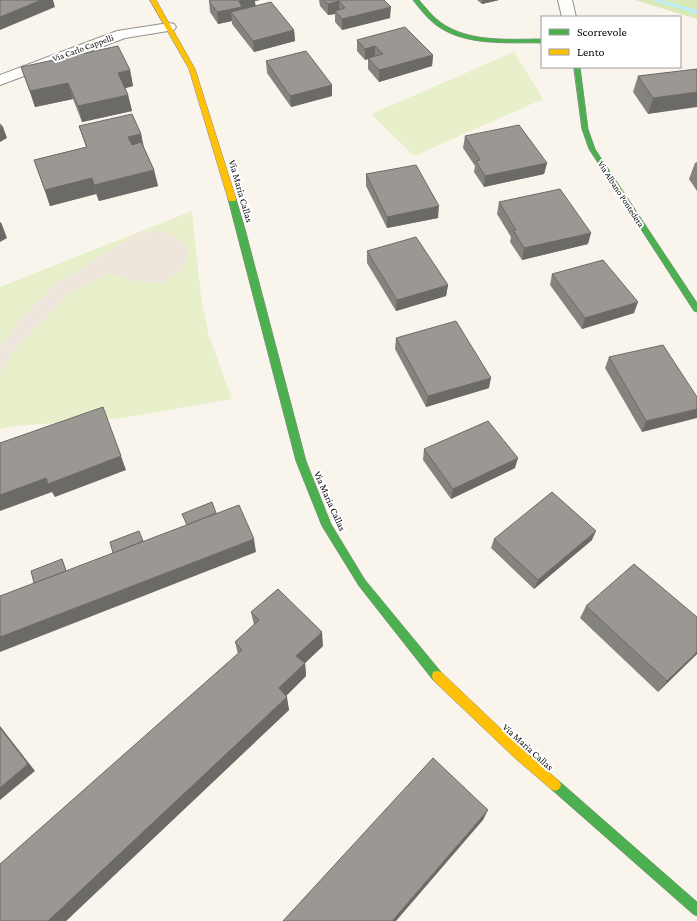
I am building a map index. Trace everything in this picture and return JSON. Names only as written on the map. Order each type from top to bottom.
[{"type":"street","name":"Via Maria Callas","points":[[154,0],[192,69],[240,229],[301,461],[327,526],[362,583],[441,682],[520,755],[697,910]]},
{"type":"street","points":[[416,0],[446,29],[465,37],[541,41]]},
{"type":"street","points":[[565,0],[569,16]]},
{"type":"street","name":"Via Carlo Cappelli","points":[[0,80],[122,34],[169,27]]},
{"type":"street","name":"Via Albano Pontedera","points":[[577,68],[585,129],[592,150],[697,309]]},
{"type":"green space","points":[[635,0],[697,0],[697,19]]},
{"type":"green space","points":[[514,52],[543,99],[414,156],[371,114]]},
{"type":"green space","points":[[192,211],[201,297],[209,336],[232,399],[122,418],[16,426],[0,429],[0,287]]},
{"type":"shaded area","points":[[163,231],[177,237],[190,252],[181,270],[164,283],[133,281],[107,273],[66,296],[13,352],[0,374],[0,347],[26,313],[56,284],[138,233]]},
{"type":"building","points":[[0,0],[41,0],[0,17]]},
{"type":"building","points":[[243,0],[239,1],[242,7],[217,12],[209,1]]},
{"type":"building","points":[[324,0],[384,0],[391,7],[342,19],[335,11],[345,8],[339,1],[328,4]]},
{"type":"building","points":[[271,2],[294,30],[253,41],[231,12]]},
{"type":"building","points":[[405,27],[433,55],[379,70],[368,58],[383,54],[375,46],[365,49],[357,40]]},
{"type":"building","points":[[118,46],[130,70],[118,73],[128,95],[78,106],[68,83],[30,91],[21,67]]},
{"type":"building","points":[[306,51],[332,85],[290,96],[266,61]]},
{"type":"building","points":[[697,69],[697,92],[653,98],[638,76]]},
{"type":"building","points":[[132,114],[141,134],[128,137],[132,145],[141,142],[154,170],[94,185],[92,178],[45,190],[34,160],[87,147],[79,126]]},
{"type":"building","points":[[519,125],[547,163],[485,176],[476,161],[480,160],[465,136]]},
{"type":"building","points":[[416,165],[439,206],[387,217],[366,174]]},
{"type":"building","points":[[560,189],[591,233],[524,248],[513,230],[516,230],[499,202]]},
{"type":"building","points":[[416,237],[448,285],[397,300],[367,251]]},
{"type":"building","points":[[603,260],[638,302],[585,318],[552,274]]},
{"type":"building","points":[[456,321],[491,378],[428,396],[396,338]]},
{"type":"building","points":[[663,345],[697,397],[697,409],[646,421],[609,357]]},
{"type":"building","points":[[103,407],[121,456],[48,484],[46,478],[0,495],[0,443]]},
{"type":"building","points":[[488,421],[518,458],[453,489],[424,449]]},
{"type":"building","points":[[552,492],[596,531],[538,580],[494,539]]},
{"type":"building","points":[[212,502],[216,513],[187,525],[182,514]]},
{"type":"building","points":[[239,505],[254,539],[0,637],[0,596]]},
{"type":"building","points":[[139,531],[143,541],[113,553],[110,542]]},
{"type":"building","points":[[62,559],[66,571],[34,583],[31,571]]},
{"type":"building","points":[[634,564],[697,617],[697,652],[667,681],[586,606]]},
{"type":"building","points":[[278,589],[322,632],[296,656],[305,663],[279,688],[287,697],[48,921],[0,921],[0,864],[242,650],[235,642],[259,620],[251,612]]},
{"type":"building","points":[[0,728],[28,764],[0,788]]},
{"type":"building","points":[[433,758],[488,810],[392,921],[283,921]]},
{"type":"waterway","points":[[654,0],[697,12]]},
{"type":"traffic: fast","points":[[416,0],[438,24],[464,36],[504,41],[541,41]]},
{"type":"traffic: fast","points":[[577,68],[585,129],[592,149],[697,309]]},
{"type":"traffic: fast","points":[[232,199],[301,461],[327,526],[362,583],[437,676]]},
{"type":"traffic: fast","points":[[555,785],[697,910]]},
{"type":"traffic: slow","points":[[153,0],[192,69],[232,199]]},
{"type":"traffic: slow","points":[[437,676],[520,755],[555,785]]}]
